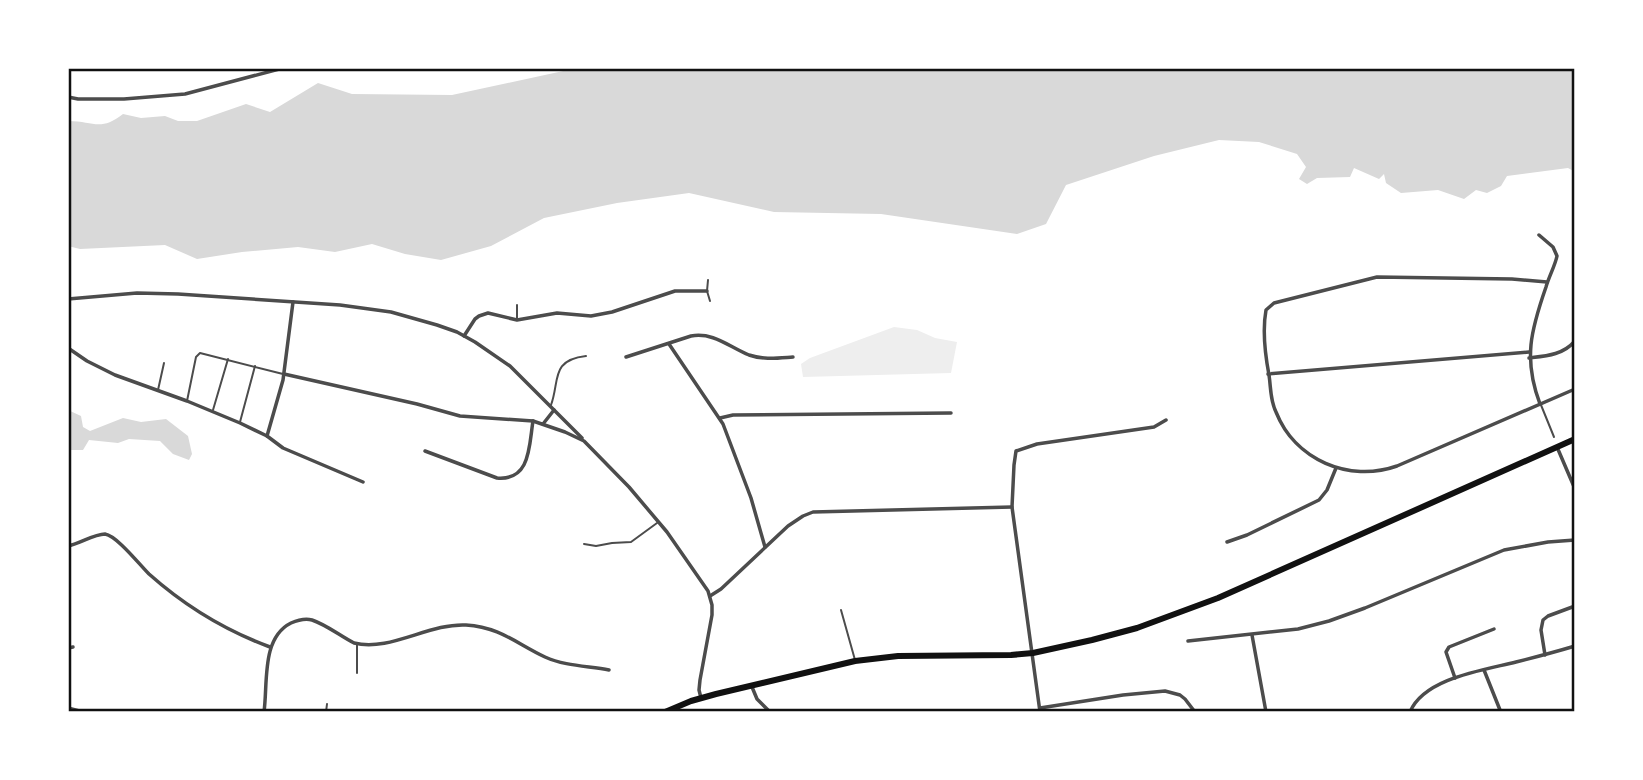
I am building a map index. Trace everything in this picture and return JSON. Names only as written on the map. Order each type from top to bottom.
[{"type":"main road","points":[[665,712],[701,698],[855,661],[898,656],[1033,653],[1137,628],[1197,607],[1575,439]]},
{"type":"street","points":[[71,68],[119,68]]},
{"type":"street","points":[[68,97],[124,99],[185,94],[283,68]]},
{"type":"street","points":[[1539,235],[1553,247],[1557,256],[1533,329],[1529,352],[1533,382],[1540,404]]},
{"type":"street","points":[[1547,282],[1377,277],[1274,303],[1266,310],[1264,339],[1270,396],[1287,432],[1296,444],[1308,453],[1336,468],[1376,472],[1575,389]]},
{"type":"street","points":[[464,336],[475,319],[483,314],[494,313],[517,320],[557,313],[591,316],[612,312],[675,291],[707,291]]},
{"type":"street","points":[[68,299],[136,293],[316,303],[378,309],[437,325],[464,336],[510,366],[552,408],[629,487],[695,570],[710,596],[712,615],[700,680],[701,698]]},
{"type":"street","points":[[267,436],[284,374],[293,302]]},
{"type":"street","points":[[626,357],[691,336],[705,335],[758,358],[793,357]]},
{"type":"street","points":[[1529,358],[1561,352],[1575,341]]},
{"type":"street","points":[[669,344],[720,418],[747,487],[765,547]]},
{"type":"street","points":[[68,348],[115,375],[240,423],[267,436],[283,448],[363,482]]},
{"type":"street","points":[[1268,374],[1529,352]]},
{"type":"street","points":[[284,374],[460,416],[533,421],[584,442]]},
{"type":"street","points":[[543,424],[552,408]]},
{"type":"street","points":[[720,418],[733,415],[951,413]]},
{"type":"street","points":[[1166,420],[1154,427],[1037,444],[1016,451],[1013,508],[1040,710],[1158,691],[1180,695],[1195,712]]},
{"type":"street","points":[[425,451],[497,478],[508,477],[518,472],[525,464],[533,421]]},
{"type":"street","points":[[1557,447],[1575,489]]},
{"type":"street","points":[[1227,542],[1320,500],[1336,468]]},
{"type":"street","points":[[710,596],[796,520],[813,512],[1013,508]]},
{"type":"street","points":[[68,546],[99,535],[109,536],[122,545],[170,592],[198,612],[270,647]]},
{"type":"street","points":[[1188,640],[1298,629],[1337,619],[1504,550],[1575,540]]},
{"type":"street","points":[[1545,655],[1541,630],[1543,620],[1575,606]]},
{"type":"street","points":[[264,712],[270,647],[274,637],[292,622],[303,619],[314,621],[357,644],[378,644],[441,628],[473,626],[508,636],[554,660],[609,670]]},
{"type":"street","points":[[1455,678],[1447,652],[1449,647],[1494,629]]},
{"type":"street","points":[[1252,635],[1266,712]]},
{"type":"street","points":[[1410,712],[1421,696],[1455,678],[1575,646]]},
{"type":"street","points":[[1484,670],[1500,710],[1495,712]]},
{"type":"street","points":[[751,685],[757,699],[770,712]]},
{"type":"street","points":[[68,708],[83,712]]},
{"type":"lane","points":[[708,280],[710,301]]},
{"type":"lane","points":[[517,305],[517,320]]},
{"type":"lane","points":[[187,401],[195,357],[200,353],[284,374]]},
{"type":"lane","points":[[552,408],[556,374],[564,364],[576,357],[586,356]]},
{"type":"lane","points":[[212,411],[228,359]]},
{"type":"lane","points":[[158,391],[164,363]]},
{"type":"lane","points":[[240,423],[255,366]]},
{"type":"lane","points":[[1540,404],[1554,437]]},
{"type":"lane","points":[[584,544],[596,546],[631,542],[658,522]]},
{"type":"lane","points":[[841,610],[855,661]]},
{"type":"lane","points":[[357,644],[357,673]]},
{"type":"lane","points":[[326,712],[327,704]]},
{"type":"shaded area","points":[[577,68],[1575,68],[1575,172],[1568,168],[1507,176],[1501,186],[1487,193],[1476,190],[1464,199],[1438,190],[1401,193],[1386,183],[1384,174],[1379,179],[1354,168],[1350,177],[1317,178],[1307,184],[1299,179],[1306,167],[1297,154],[1259,142],[1219,140],[1154,156],[1066,185],[1046,224],[1017,234],[881,214],[774,212],[689,193],[617,203],[544,218],[491,246],[441,260],[405,254],[372,244],[335,252],[298,247],[197,259],[165,245],[80,249],[68,246],[68,121],[102,124],[123,114],[141,118],[165,116],[178,121],[197,121],[246,104],[270,112],[318,83],[352,94],[452,95]]},
{"type":"shaded area","points":[[894,327],[917,330],[935,338],[957,342],[951,373],[803,377],[801,364],[810,358]]},
{"type":"shaded area","points":[[68,410],[81,416],[83,427],[90,431],[123,418],[141,422],[166,419],[188,436],[192,454],[189,460],[173,454],[160,441],[129,439],[118,443],[89,440],[83,450],[68,450]]}]
